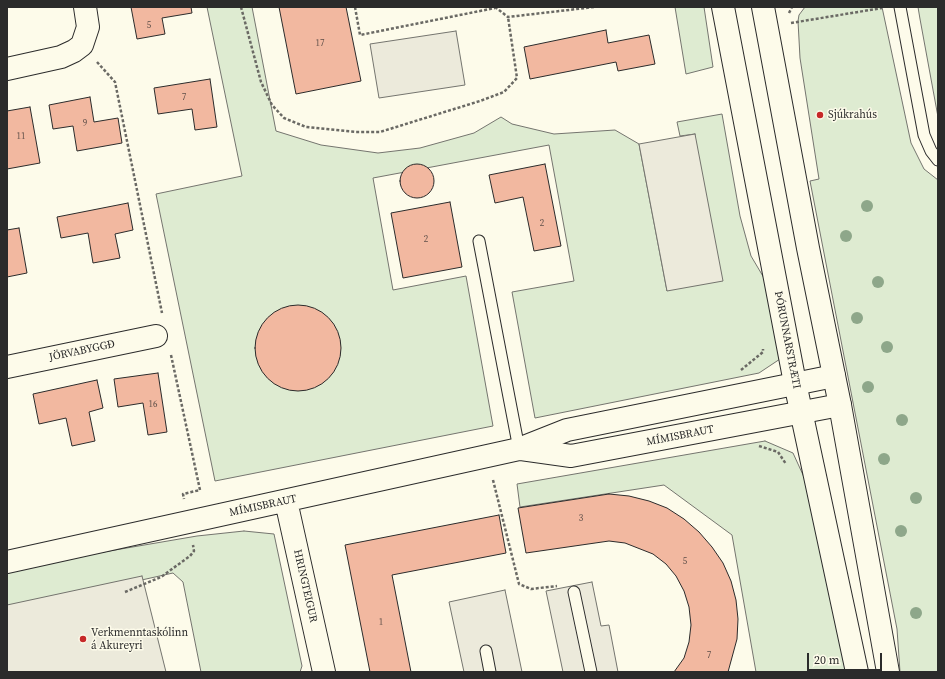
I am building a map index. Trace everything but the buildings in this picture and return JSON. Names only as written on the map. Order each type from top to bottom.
[{"type":"street","points":[[7,69],[61,57],[74,52],[82,45],[88,27],[85,7]]},
{"type":"street","name":"ÞÓRUNNARSTRÆTI","points":[[723,7],[795,383],[857,672]]},
{"type":"street","points":[[765,17],[808,248],[840,405],[888,672]]},
{"type":"street","name":"JÖRVABYGGÐ","points":[[7,367],[161,335]]},
{"type":"street","name":"MÍMISBRAUT","points":[[7,562],[519,449],[567,430],[834,376]]},
{"type":"street","name":"MÍMISBRAUT","points":[[519,449],[571,456],[840,405]]},
{"type":"street","name":"HRINGTEIGUR","points":[[286,501],[324,672]]},
{"type":"lane","points":[[900,7],[924,135],[931,151],[938,160]]},
{"type":"lane","points":[[479,241],[519,449]]},
{"type":"lane","points":[[574,592],[591,672]]},
{"type":"lane","points":[[486,651],[490,672]]},
{"type":"path","points":[[242,7],[261,82],[272,105],[284,118],[306,127],[356,132],[380,132],[504,92],[517,78],[508,17],[495,7],[360,35],[355,7]]},
{"type":"path","points":[[508,17],[594,7]]},
{"type":"path","points":[[765,17],[887,7]]},
{"type":"path","points":[[82,45],[115,82],[161,335],[200,490],[183,494],[190,522],[194,552],[161,577],[125,592]]},
{"type":"path","points":[[488,456],[519,584],[531,589],[564,585],[574,592]]},
{"type":"green space","points":[[207,7],[252,7],[276,131],[321,145],[378,153],[420,148],[474,133],[501,117],[512,124],[554,134],[615,130],[639,144],[667,291],[695,134],[680,136],[677,122],[722,114],[740,216],[751,256],[767,283],[780,359],[759,373],[535,418],[512,292],[574,281],[549,145],[373,178],[393,290],[466,276],[493,426],[215,481],[156,194],[242,176]]},
{"type":"green space","points":[[675,7],[704,7],[713,67],[686,74]]},
{"type":"green space","points":[[805,7],[882,7],[911,143],[924,169],[938,180],[938,672],[900,672],[897,629],[810,181],[819,179],[800,58],[798,21],[799,15]]},
{"type":"green space","points":[[918,7],[938,7],[938,117],[920,19]]},
{"type":"green space","points":[[765,441],[793,453],[809,488],[850,672],[756,672],[732,535],[664,485],[520,507],[517,484]]},
{"type":"green space","points":[[244,531],[274,534],[302,666],[300,672],[201,672],[183,582],[173,573],[7,610],[7,571],[33,564],[197,536]]},
{"type":"shaded area","points":[[456,31],[465,85],[379,98],[370,44]]},
{"type":"shaded area","points":[[695,134],[723,281],[667,291],[639,144]]},
{"type":"shaded area","name":"Verkmenntaskólinn á Akureyri","points":[[142,576],[166,672],[7,672],[7,605]]},
{"type":"shaded area","points":[[592,582],[601,626],[609,625],[618,672],[563,672],[546,591]]},
{"type":"shaded area","points":[[505,590],[522,672],[464,672],[449,602]]},
{"type":"place","name":"Sjúkrahús","points":[[820,115]]},
{"type":"place","name":"Verkmenntaskólinn á Akureyri","points":[[83,639]]}]
